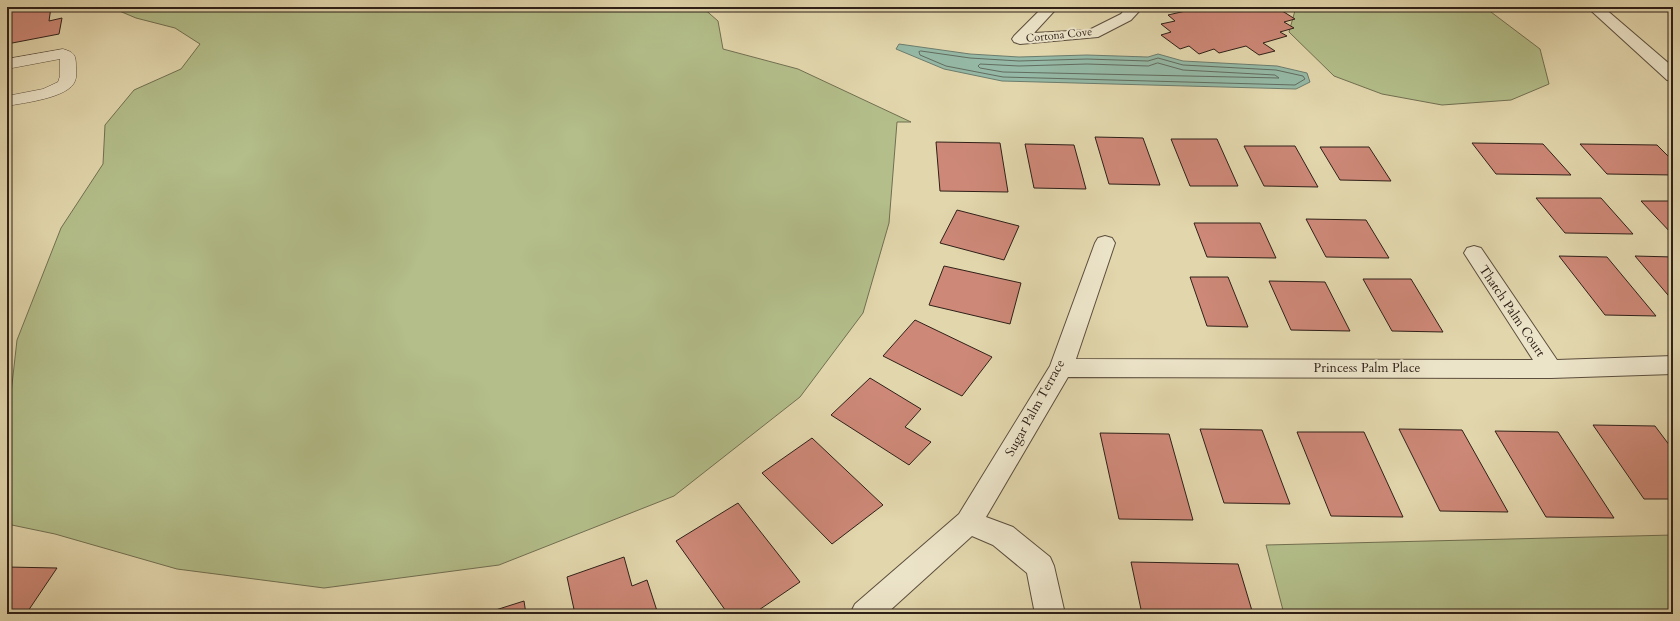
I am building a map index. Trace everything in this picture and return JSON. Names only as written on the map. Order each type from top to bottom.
[{"type":"street","name":"Cortona Cove","points":[[1050,7],[1020,39],[1092,34],[1126,17],[1136,7]]},
{"type":"street","points":[[1594,7],[1673,76]]},
{"type":"street","name":"Sugar Palm Terrace","points":[[865,614],[969,522],[1061,368],[1105,243]]},
{"type":"street","name":"Thatch Palm Court","points":[[1474,253],[1551,369]]},
{"type":"street","name":"Princess Palm Place","points":[[1061,368],[1551,369],[1673,365]]},
{"type":"street","points":[[969,522],[1003,536],[1040,566],[1050,614]]},
{"type":"lane","points":[[7,64],[63,54],[68,56],[66,82],[62,87],[54,91],[7,101]]},
{"type":"shaded area","points":[[110,7],[702,7],[718,21],[723,49],[798,69],[911,122],[897,122],[889,223],[863,313],[800,397],[674,496],[499,565],[324,588],[177,569],[55,534],[7,524],[7,429],[17,340],[61,228],[103,164],[105,125],[134,90],[181,69],[200,44],[175,28],[136,18]]},
{"type":"shaded area","points":[[1296,7],[1481,7],[1487,9],[1540,49],[1549,84],[1511,100],[1442,105],[1382,94],[1334,76],[1289,32]]},
{"type":"shaded area","points":[[1673,535],[1673,614],[1284,614],[1266,545]]},
{"type":"water","points":[[899,44],[970,54],[1019,57],[1087,55],[1148,57],[1158,54],[1183,61],[1277,66],[1307,73],[1310,82],[1296,89],[1002,81],[944,69],[896,49]]},
{"type":"building","points":[[7,7],[51,7],[49,21],[62,18],[59,34],[7,44]]},
{"type":"building","points":[[1186,7],[1209,7],[1214,10],[1226,7],[1276,7],[1295,19],[1284,22],[1294,28],[1280,32],[1287,36],[1263,43],[1275,51],[1259,55],[1246,46],[1219,53],[1214,49],[1199,54],[1189,46],[1180,49],[1161,35],[1171,32],[1161,24],[1175,21],[1168,15],[1190,10]]},
{"type":"building","points":[[1095,137],[1143,138],[1160,185],[1109,184]]},
{"type":"building","points":[[1171,139],[1217,139],[1238,186],[1190,186]]},
{"type":"building","points":[[936,142],[1000,143],[1008,192],[940,191]]},
{"type":"building","points":[[1472,143],[1543,144],[1571,175],[1496,174]]},
{"type":"building","points":[[1025,144],[1074,145],[1086,189],[1034,188]]},
{"type":"building","points":[[1580,144],[1657,145],[1673,161],[1673,175],[1607,174]]},
{"type":"building","points":[[1244,146],[1295,146],[1318,187],[1264,186]]},
{"type":"building","points":[[1320,147],[1369,147],[1391,181],[1340,180]]},
{"type":"building","points":[[1536,198],[1601,198],[1633,234],[1565,233]]},
{"type":"building","points":[[1641,201],[1673,201],[1673,234],[1672,234]]},
{"type":"building","points":[[957,210],[1019,226],[1004,260],[940,243]]},
{"type":"building","points":[[1306,219],[1366,220],[1389,258],[1326,257]]},
{"type":"building","points":[[1194,223],[1260,223],[1276,258],[1207,257]]},
{"type":"building","points":[[1559,256],[1607,257],[1656,316],[1605,315]]},
{"type":"building","points":[[1635,256],[1673,257],[1673,301]]},
{"type":"building","points":[[944,266],[1021,283],[1010,324],[929,305]]},
{"type":"building","points":[[1190,277],[1228,277],[1248,327],[1207,326]]},
{"type":"building","points":[[1363,279],[1411,279],[1443,332],[1392,331]]},
{"type":"building","points":[[1269,281],[1325,282],[1350,331],[1291,330]]},
{"type":"building","points":[[915,320],[992,357],[962,396],[883,356]]},
{"type":"building","points":[[870,378],[921,409],[905,427],[931,442],[909,465],[831,415]]},
{"type":"building","points":[[1593,425],[1655,426],[1673,450],[1673,499],[1644,499]]},
{"type":"building","points":[[1200,429],[1262,430],[1290,504],[1224,503]]},
{"type":"building","points":[[1399,429],[1462,430],[1508,512],[1440,511]]},
{"type":"building","points":[[1495,431],[1558,432],[1614,518],[1546,517]]},
{"type":"building","points":[[1297,432],[1364,432],[1403,517],[1331,516]]},
{"type":"building","points":[[1100,433],[1169,434],[1193,520],[1119,519]]},
{"type":"building","points":[[812,438],[883,505],[832,544],[762,473]]},
{"type":"building","points":[[738,503],[800,582],[753,614],[728,614],[676,541]]},
{"type":"building","points":[[624,557],[632,586],[647,580],[658,614],[575,614],[567,577]]},
{"type":"building","points":[[1131,562],[1238,564],[1253,614],[1142,614]]},
{"type":"building","points":[[7,567],[57,568],[26,614],[7,614]]},
{"type":"building","points":[[524,601],[526,614],[483,614]]}]
